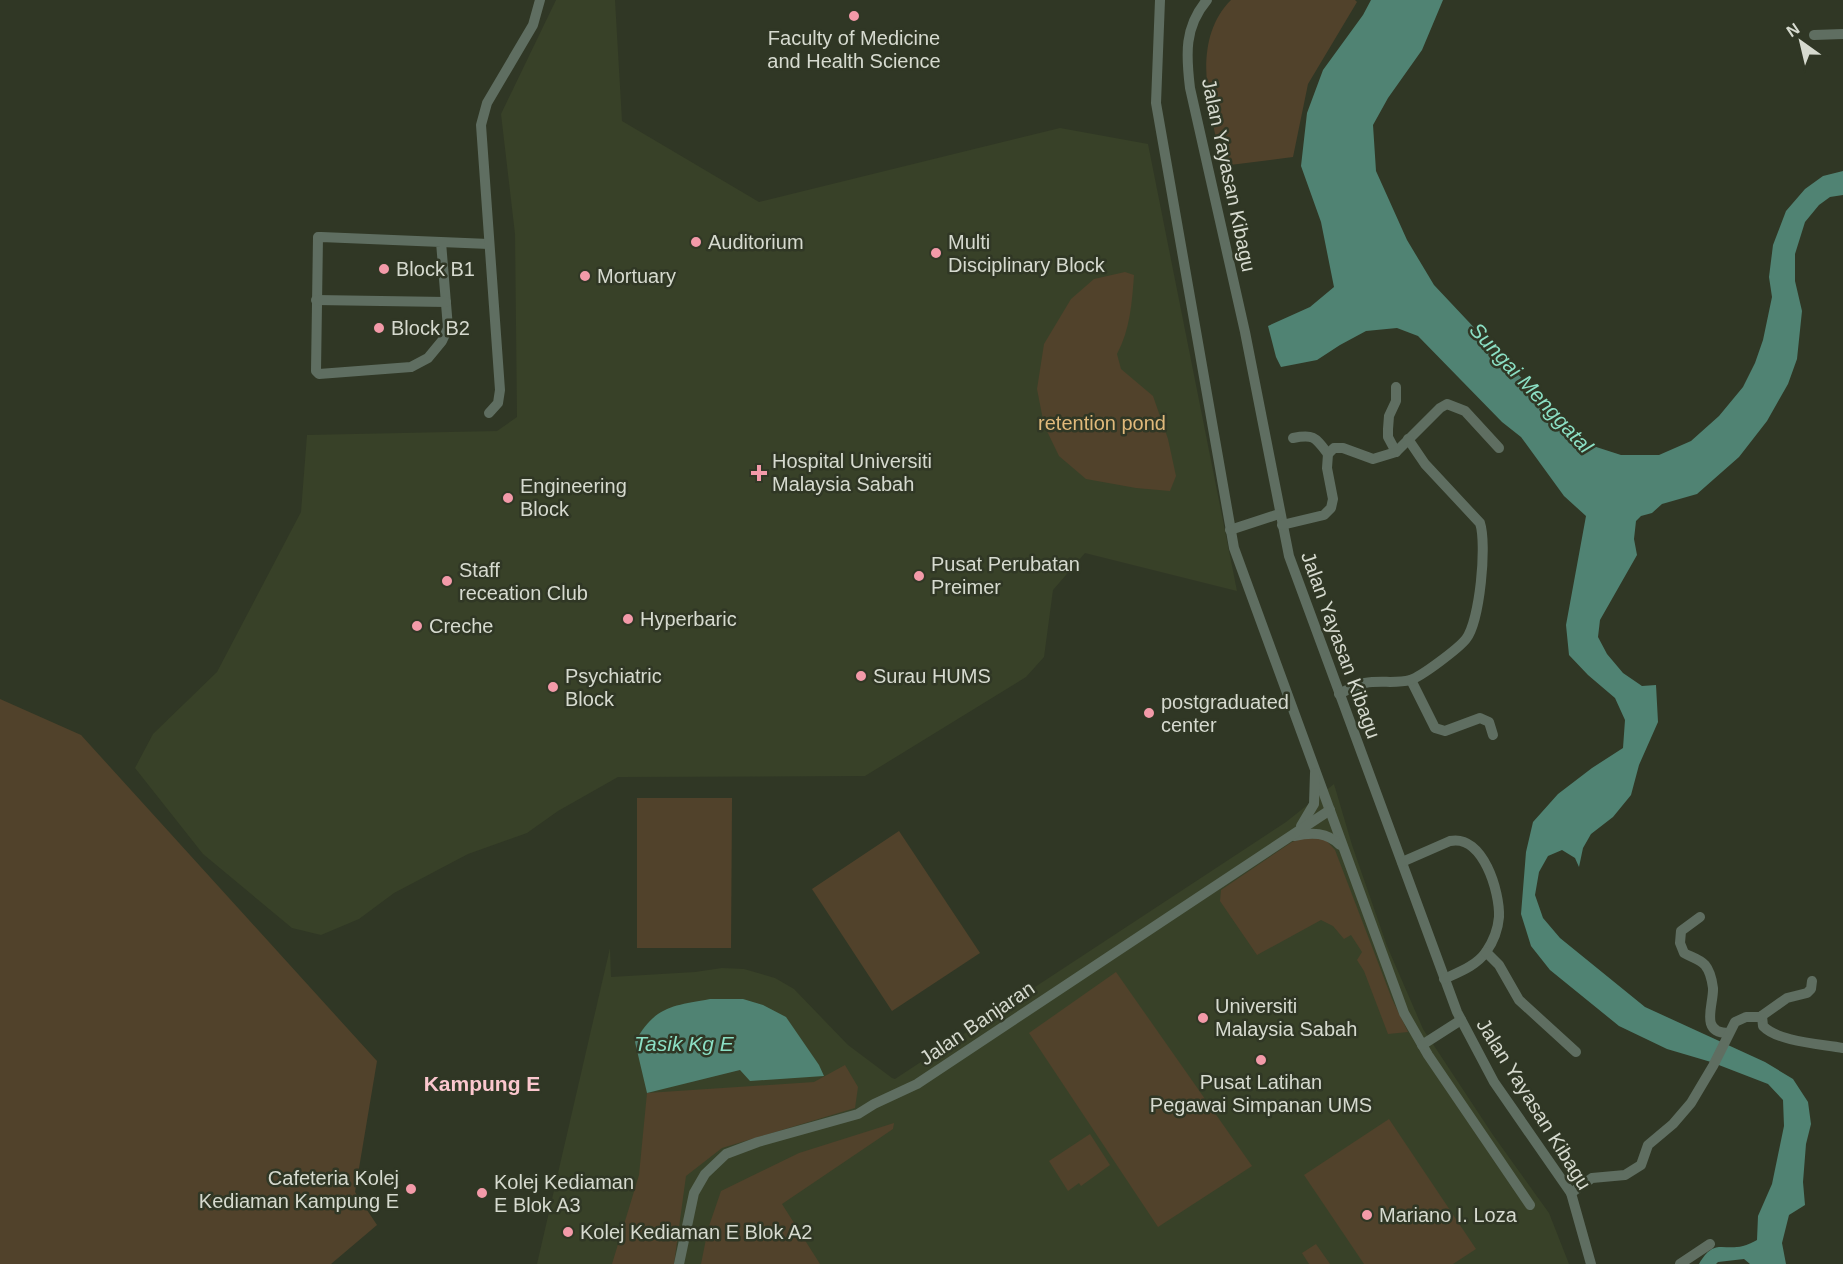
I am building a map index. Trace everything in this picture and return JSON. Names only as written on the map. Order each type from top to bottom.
[{"type":"street","points":[[489,413],[498,403],[500,390],[481,125],[487,103],[533,25],[540,0]]},
{"type":"street","points":[[1160,0],[1156,103],[1234,548],[1404,1013],[1422,1045],[1530,1205]]},
{"type":"street","name":"Jalan Yayasan Kibagu","points":[[1207,0],[1197,14],[1188,37],[1186,52],[1190,88],[1245,332],[1289,556],[1461,1020],[1494,1082],[1571,1193],[1591,1264]]},
{"type":"street","points":[[1814,35],[1843,34]]},
{"type":"street","points":[[441,242],[448,328],[428,358],[411,367],[319,374],[316,371],[318,237],[441,242],[489,244]]},
{"type":"street","points":[[316,300],[446,302]]},
{"type":"street","points":[[1396,387],[1396,401],[1389,416],[1388,437],[1396,452]]},
{"type":"street","points":[[1230,530],[1281,519],[1324,515],[1331,508],[1333,499],[1327,468],[1328,454],[1334,448],[1343,448],[1373,459],[1396,452],[1440,408],[1447,404],[1465,411],[1499,448]]},
{"type":"street","points":[[1293,438],[1308,435],[1314,437],[1328,454]]},
{"type":"street","points":[[1339,694],[1365,683],[1411,680],[1421,675],[1466,640],[1472,628],[1479,602],[1483,532],[1480,523],[1425,464],[1408,439]]},
{"type":"street","points":[[1411,680],[1436,728],[1445,731],[1480,718],[1489,722],[1493,735]]},
{"type":"street","points":[[1290,837],[1299,828],[1314,804],[1315,768]]},
{"type":"street","name":"Jalan Banjaran","points":[[679,1264],[694,1193],[705,1174],[726,1154],[758,1142],[858,1114],[917,1084],[1330,810]]},
{"type":"street","points":[[1290,837],[1318,834],[1332,837],[1343,847]]},
{"type":"street","points":[[1402,862],[1459,839],[1466,842],[1487,864],[1499,904],[1495,936],[1486,952],[1476,963],[1444,979]]},
{"type":"street","points":[[1700,916],[1681,931],[1680,943],[1684,953],[1706,966],[1713,988],[1711,1024],[1715,1030],[1726,1037]]},
{"type":"street","points":[[1486,952],[1498,965],[1519,1000],[1575,1052]]},
{"type":"street","points":[[1571,1193],[1592,1178],[1625,1175],[1641,1165],[1648,1144],[1683,1114],[1739,1018],[1762,1016],[1787,998],[1807,993],[1811,989],[1812,981]]},
{"type":"street","points":[[1762,1016],[1763,1026],[1769,1031],[1798,1040],[1843,1048]]},
{"type":"street","points":[[1422,1045],[1461,1020]]},
{"type":"street","points":[[1680,1264],[1710,1244]]},
{"type":"shaded area","name":"Hospital Universiti Malaysia Sabah","points":[[556,0],[615,0],[622,121],[759,202],[1060,128],[1148,144],[1237,591],[1085,553],[1053,590],[1044,657],[1026,677],[865,776],[618,777],[558,811],[527,833],[468,854],[394,893],[359,919],[321,935],[292,928],[203,854],[135,768],[153,734],[217,672],[301,512],[307,435],[497,431],[517,417],[515,234],[501,114]]},
{"type":"shaded area","name":"Universiti Malaysia Sabah","points":[[1334,784],[1352,845],[1387,946],[1423,1029],[1493,1135],[1549,1213],[1569,1264],[537,1264],[610,948],[611,977],[695,972],[722,968],[744,969],[775,978],[794,989],[848,1045],[895,1079],[1286,822]]},
{"type":"green space","points":[[1231,0],[1355,0],[1357,2],[1308,84],[1293,157],[1222,166],[1209,102],[1207,58],[1210,37],[1218,17]]},
{"type":"green space","name":"retention pond","points":[[1125,272],[1134,275],[1132,296],[1128,326],[1117,354],[1121,369],[1153,396],[1168,439],[1176,476],[1170,491],[1136,488],[1086,479],[1059,456],[1044,425],[1037,389],[1044,344],[1071,299],[1094,279]]},
{"type":"green space","points":[[0,699],[81,735],[377,1061],[355,1192],[377,1225],[331,1264],[0,1264]]},
{"type":"green space","points":[[637,798],[732,798],[731,948],[637,948]]},
{"type":"green space","points":[[899,831],[980,953],[892,1011],[812,889]]},
{"type":"green space","points":[[1309,836],[1323,837],[1335,850],[1392,999],[1408,1032],[1388,1034],[1364,971],[1357,960],[1362,952],[1351,935],[1344,939],[1333,926],[1321,920],[1257,955],[1220,901],[1221,890],[1292,842]]},
{"type":"green space","points":[[1116,972],[1252,1166],[1158,1227],[1029,1033]]},
{"type":"green space","points":[[845,1065],[858,1087],[855,1108],[722,1148],[686,1176],[674,1264],[612,1264],[639,1175],[647,1093],[814,1082]]},
{"type":"green space","points":[[1389,1119],[1476,1249],[1453,1264],[1364,1264],[1304,1175]]},
{"type":"green space","points":[[894,1123],[893,1129],[782,1204],[820,1264],[701,1264],[708,1229],[721,1191],[799,1153]]},
{"type":"green space","points":[[1090,1134],[1110,1165],[1081,1186],[1079,1183],[1068,1191],[1049,1161]]},
{"type":"green space","points":[[1316,1244],[1330,1264],[1309,1264],[1302,1253]]},
{"type":"water","name":"Sungai Menggatal","points":[[1371,0],[1443,0],[1422,50],[1388,98],[1373,125],[1376,171],[1407,240],[1434,285],[1548,406],[1590,445],[1621,455],[1659,455],[1691,441],[1719,416],[1743,387],[1763,340],[1772,297],[1769,277],[1773,245],[1786,211],[1805,189],[1823,176],[1843,171],[1843,195],[1830,197],[1819,205],[1805,222],[1795,254],[1795,281],[1802,311],[1797,359],[1788,384],[1767,421],[1739,457],[1697,494],[1662,504],[1652,513],[1641,516],[1636,521],[1634,539],[1637,555],[1600,620],[1598,637],[1607,654],[1623,673],[1642,686],[1656,685],[1658,722],[1639,765],[1631,795],[1613,817],[1591,834],[1583,848],[1579,867],[1575,858],[1562,850],[1548,856],[1539,872],[1535,895],[1543,918],[1560,938],[1645,1007],[1765,1062],[1793,1079],[1808,1102],[1811,1124],[1806,1144],[1803,1182],[1805,1205],[1789,1215],[1782,1243],[1786,1264],[1750,1264],[1744,1259],[1716,1264],[1699,1264],[1704,1256],[1714,1248],[1743,1246],[1757,1240],[1758,1216],[1772,1184],[1784,1126],[1783,1100],[1768,1084],[1711,1062],[1667,1049],[1619,1026],[1550,970],[1531,946],[1521,914],[1526,852],[1533,822],[1558,794],[1623,748],[1625,720],[1615,698],[1569,655],[1566,625],[1586,516],[1564,496],[1521,437],[1502,422],[1418,336],[1397,328],[1366,331],[1317,360],[1281,367],[1276,357],[1268,326],[1310,307],[1334,287],[1321,222],[1301,166],[1307,113],[1323,70],[1363,15]]},
{"type":"water","name":"Tasik Kg E","points":[[710,999],[743,999],[763,1005],[786,1017],[824,1076],[750,1081],[740,1070],[647,1093],[635,1042],[642,1030],[658,1014],[666,1010]]},
{"type":"place","name":"Faculty of Medicine and Health Science","points":[[854,16]]},
{"type":"place","name":"Auditorium","points":[[696,242]]},
{"type":"place","name":"Multi Disciplinary Block","points":[[936,253]]},
{"type":"place","name":"Block B1","points":[[384,269]]},
{"type":"place","name":"Mortuary","points":[[585,276]]},
{"type":"place","name":"Block B2","points":[[379,328]]},
{"type":"place","name":"Hospital Universiti Malaysia Sabah","points":[[759,473]]},
{"type":"place","name":"Engineering Block","points":[[508,498]]},
{"type":"place","name":"Pusat Perubatan Preimer","points":[[919,576]]},
{"type":"place","name":"Staff receation Club","points":[[447,581]]},
{"type":"place","name":"Hyperbaric","points":[[628,619]]},
{"type":"place","name":"Creche","points":[[417,626]]},
{"type":"place","name":"Surau HUMS","points":[[861,676]]},
{"type":"place","name":"Psychiatric Block","points":[[553,687]]},
{"type":"place","name":"postgraduated center","points":[[1149,713]]},
{"type":"place","name":"Universiti Malaysia Sabah","points":[[1203,1018]]},
{"type":"place","name":"Pusat Latihan Pegawai Simpanan UMS","points":[[1261,1060]]},
{"type":"place","name":"Cafeteria Kolej Kediaman Kampung E","points":[[411,1189]]},
{"type":"place","name":"Kolej Kediaman E Blok A3","points":[[482,1193]]},
{"type":"place","name":"Mariano I. Loza","points":[[1367,1215]]},
{"type":"place","name":"Kolej Kediaman E Blok A2","points":[[568,1232]]},
{"type":"district","name":"Kampung E","points":[[482,1084]]}]
